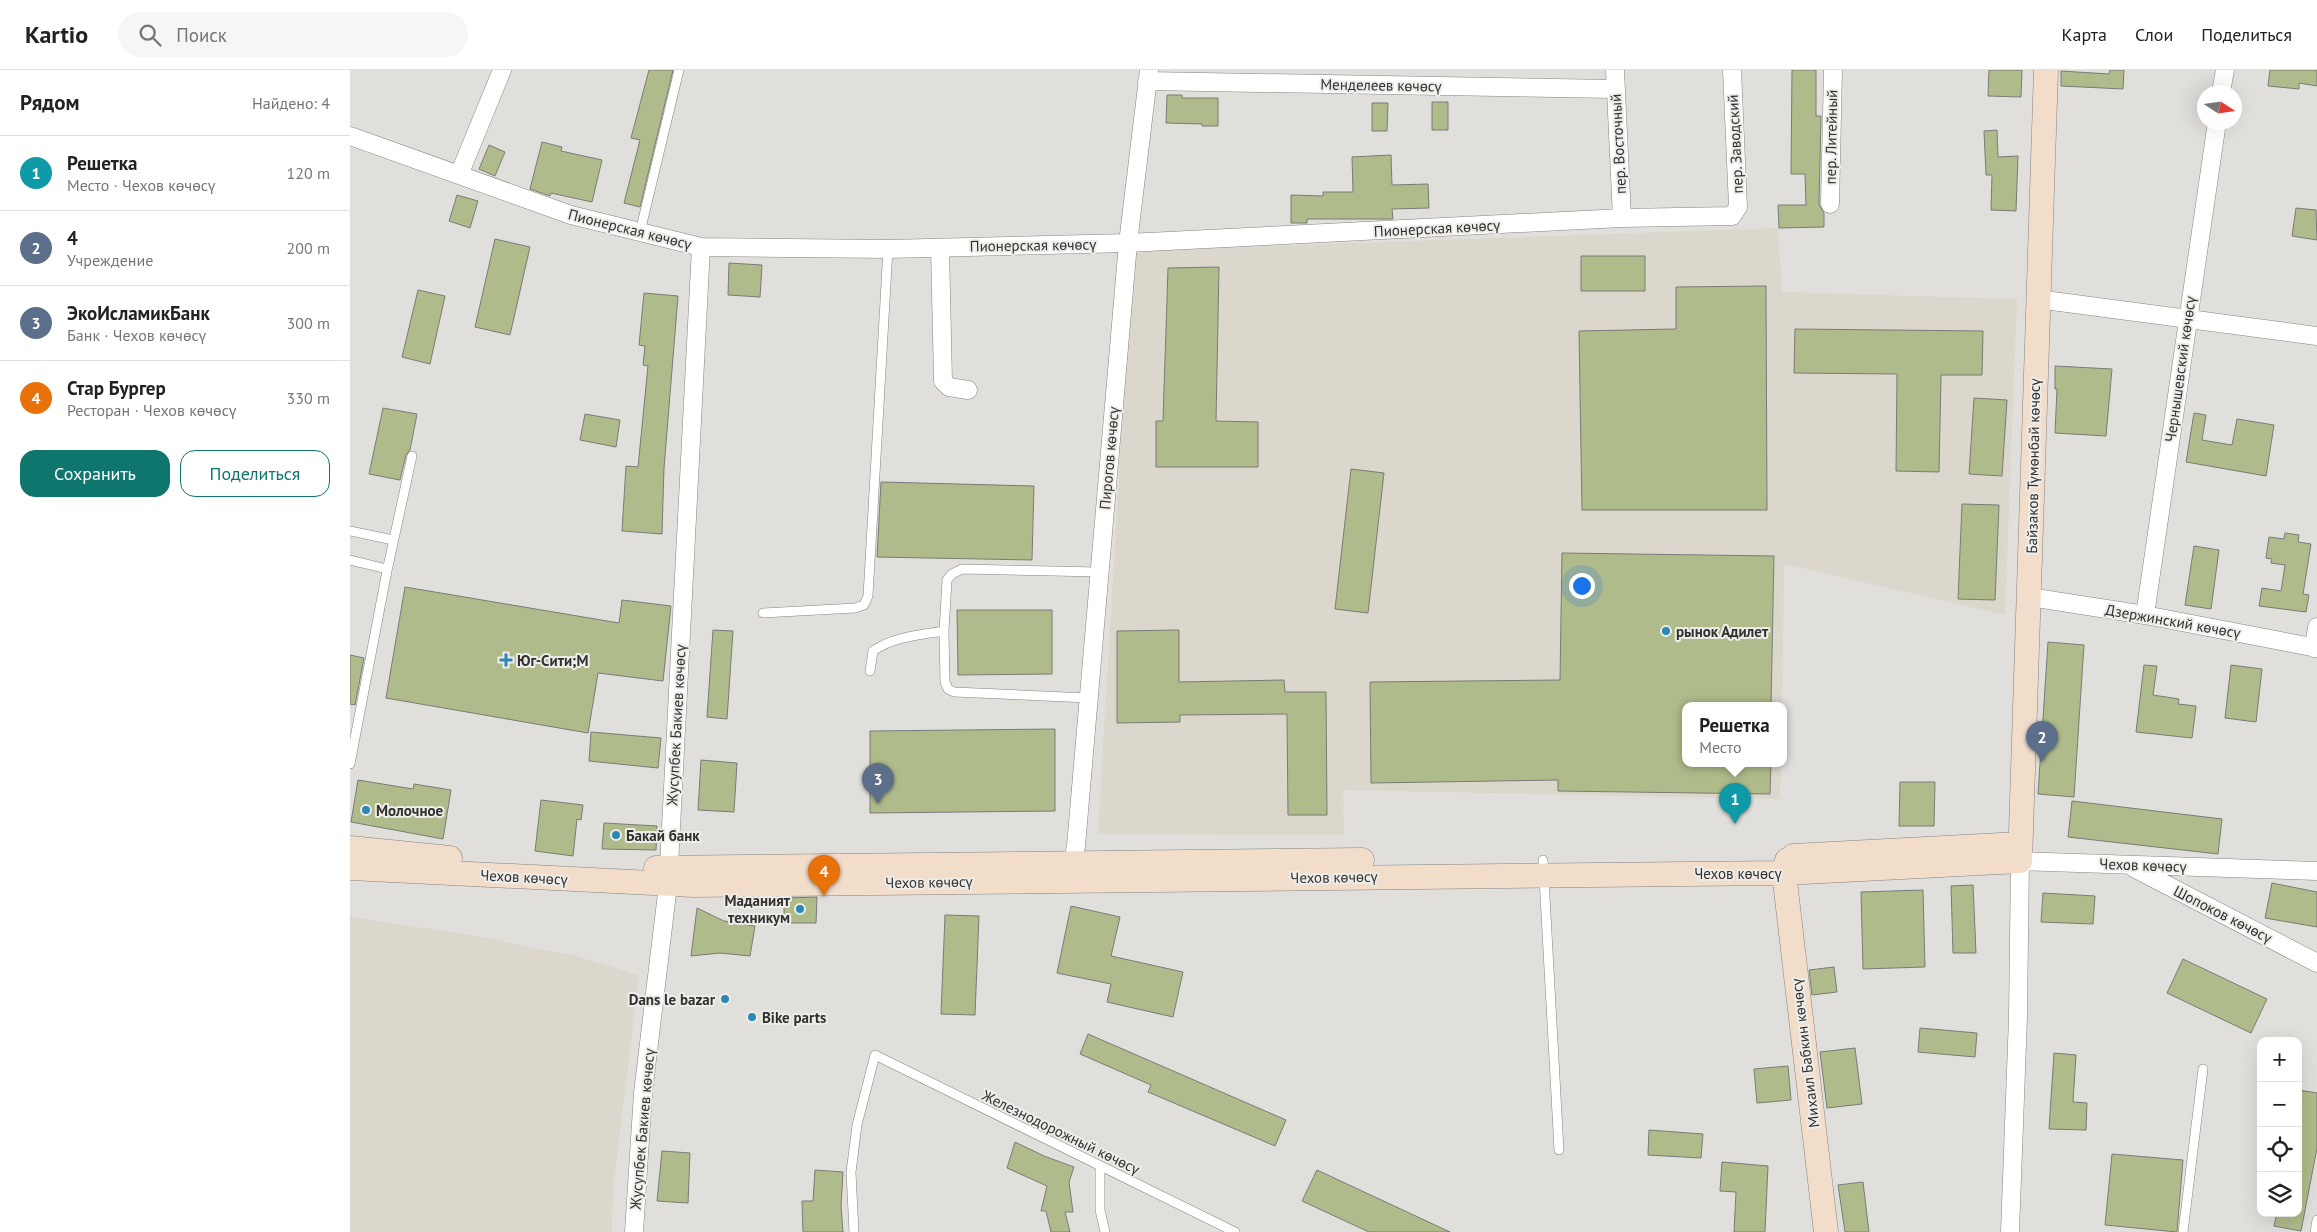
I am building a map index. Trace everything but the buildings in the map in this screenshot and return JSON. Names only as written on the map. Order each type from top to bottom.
[{"type":"street","points":[[459,175],[502,70]]},
{"type":"street","name":"пер. Восточный","points":[[1615,70],[1622,218]]},
{"type":"street","name":"пер. Заводский","points":[[1732,70],[1738,207],[1732,216]]},
{"type":"street","name":"пер. Литейный","points":[[1830,204],[1832,70]]},
{"type":"street","name":"Байзаков Түмөнбай көчөсү","points":[[2020,853],[2046,70]]},
{"type":"street","points":[[2222,85],[2225,70]]},
{"type":"street","name":"Менделеев көчөсү","points":[[1148,75],[1615,89]]},
{"type":"street","name":"Пирогов көчөсү","points":[[1074,867],[1128,243],[1148,75]]},
{"type":"street","name":"Чернышевский көчөсү","points":[[2145,615],[2216,130]]},
{"type":"street","name":"Пионерская көчөсү","points":[[350,136],[571,215],[701,247],[888,249],[1128,243],[1622,218],[1732,216]]},
{"type":"street","name":"Жусупбек Бакиев көчөсү","points":[[634,1232],[660,876],[701,247]]},
{"type":"street","points":[[940,248],[943,381],[949,387],[968,390]]},
{"type":"street","points":[[2037,299],[2187,317],[2317,336]]},
{"type":"street","name":"Дзержинский көчөсү","points":[[2029,597],[2145,615],[2315,648]]},
{"type":"street","points":[[2315,648],[2317,626]]},
{"type":"street","name":"Чехов көчөсү","points":[[350,848],[660,876]]},
{"type":"street","points":[[2014,1232],[2010,1232],[2018,1017],[2020,853]]},
{"type":"street","name":"Чехов көчөсү","points":[[350,868],[693,876],[1074,867],[1787,865],[2020,853],[2130,866],[2317,871]]},
{"type":"street","name":"Михаил Бабкин көчөсү","points":[[1787,865],[1826,1232]]},
{"type":"street","name":"Шопоков көчөсү","points":[[2130,866],[2317,962]]},
{"type":"lane","points":[[640,232],[679,70]]},
{"type":"lane","points":[[763,613],[855,608],[864,605],[868,596],[888,249]]},
{"type":"lane","points":[[350,764],[393,540],[412,456]]},
{"type":"lane","points":[[350,531],[393,540]]},
{"type":"lane","points":[[350,560],[384,568],[387,572]]},
{"type":"lane","points":[[1088,698],[954,692],[948,689],[945,682],[944,631],[947,580],[952,574],[962,569],[1099,572]]},
{"type":"lane","points":[[870,671],[873,651],[883,644],[944,631]]},
{"type":"lane","points":[[1543,867],[1559,1150]]},
{"type":"lane","name":"Железнодорожный көчөсү","points":[[854,1232],[850,1172],[857,1125],[875,1055],[1235,1232]]},
{"type":"lane","points":[[2183,1232],[2203,1069]]},
{"type":"lane","points":[[1100,1167],[1100,1210],[1105,1232]]},
{"type":"lane","points":[[2315,1232],[2317,1220]]},
{"type":"shaded area","points":[[1778,228],[1782,292],[2017,299],[2005,615],[1784,564],[1782,702],[1682,702],[1682,767],[1781,767],[1780,799],[1343,790],[1344,835],[1098,834],[1132,251]]},
{"type":"shaded area","points":[[350,917],[471,935],[576,956],[639,975],[613,1189],[612,1232],[350,1232]]},
{"type":"place","name":"рынок Адилет","points":[[1666,631]]},
{"type":"place","name":"Юг-Сити;M","points":[[506,660]]},
{"type":"place","name":"4","points":[[2042,762]]},
{"type":"place","name":"ЭкоИсламикБанк","points":[[878,804]]},
{"type":"place","name":"Молочное","points":[[366,810]]},
{"type":"place","name":"Решетка","points":[[1735,824]]},
{"type":"place","name":"Бакай банк","points":[[616,835]]},
{"type":"place","name":"Стар Бургер","points":[[824,896]]},
{"type":"place","name":"Маданият техникум","points":[[800,909]]},
{"type":"place","name":"Dans le bazar","points":[[725,999]]},
{"type":"place","name":"Bike parts","points":[[752,1017]]}]
